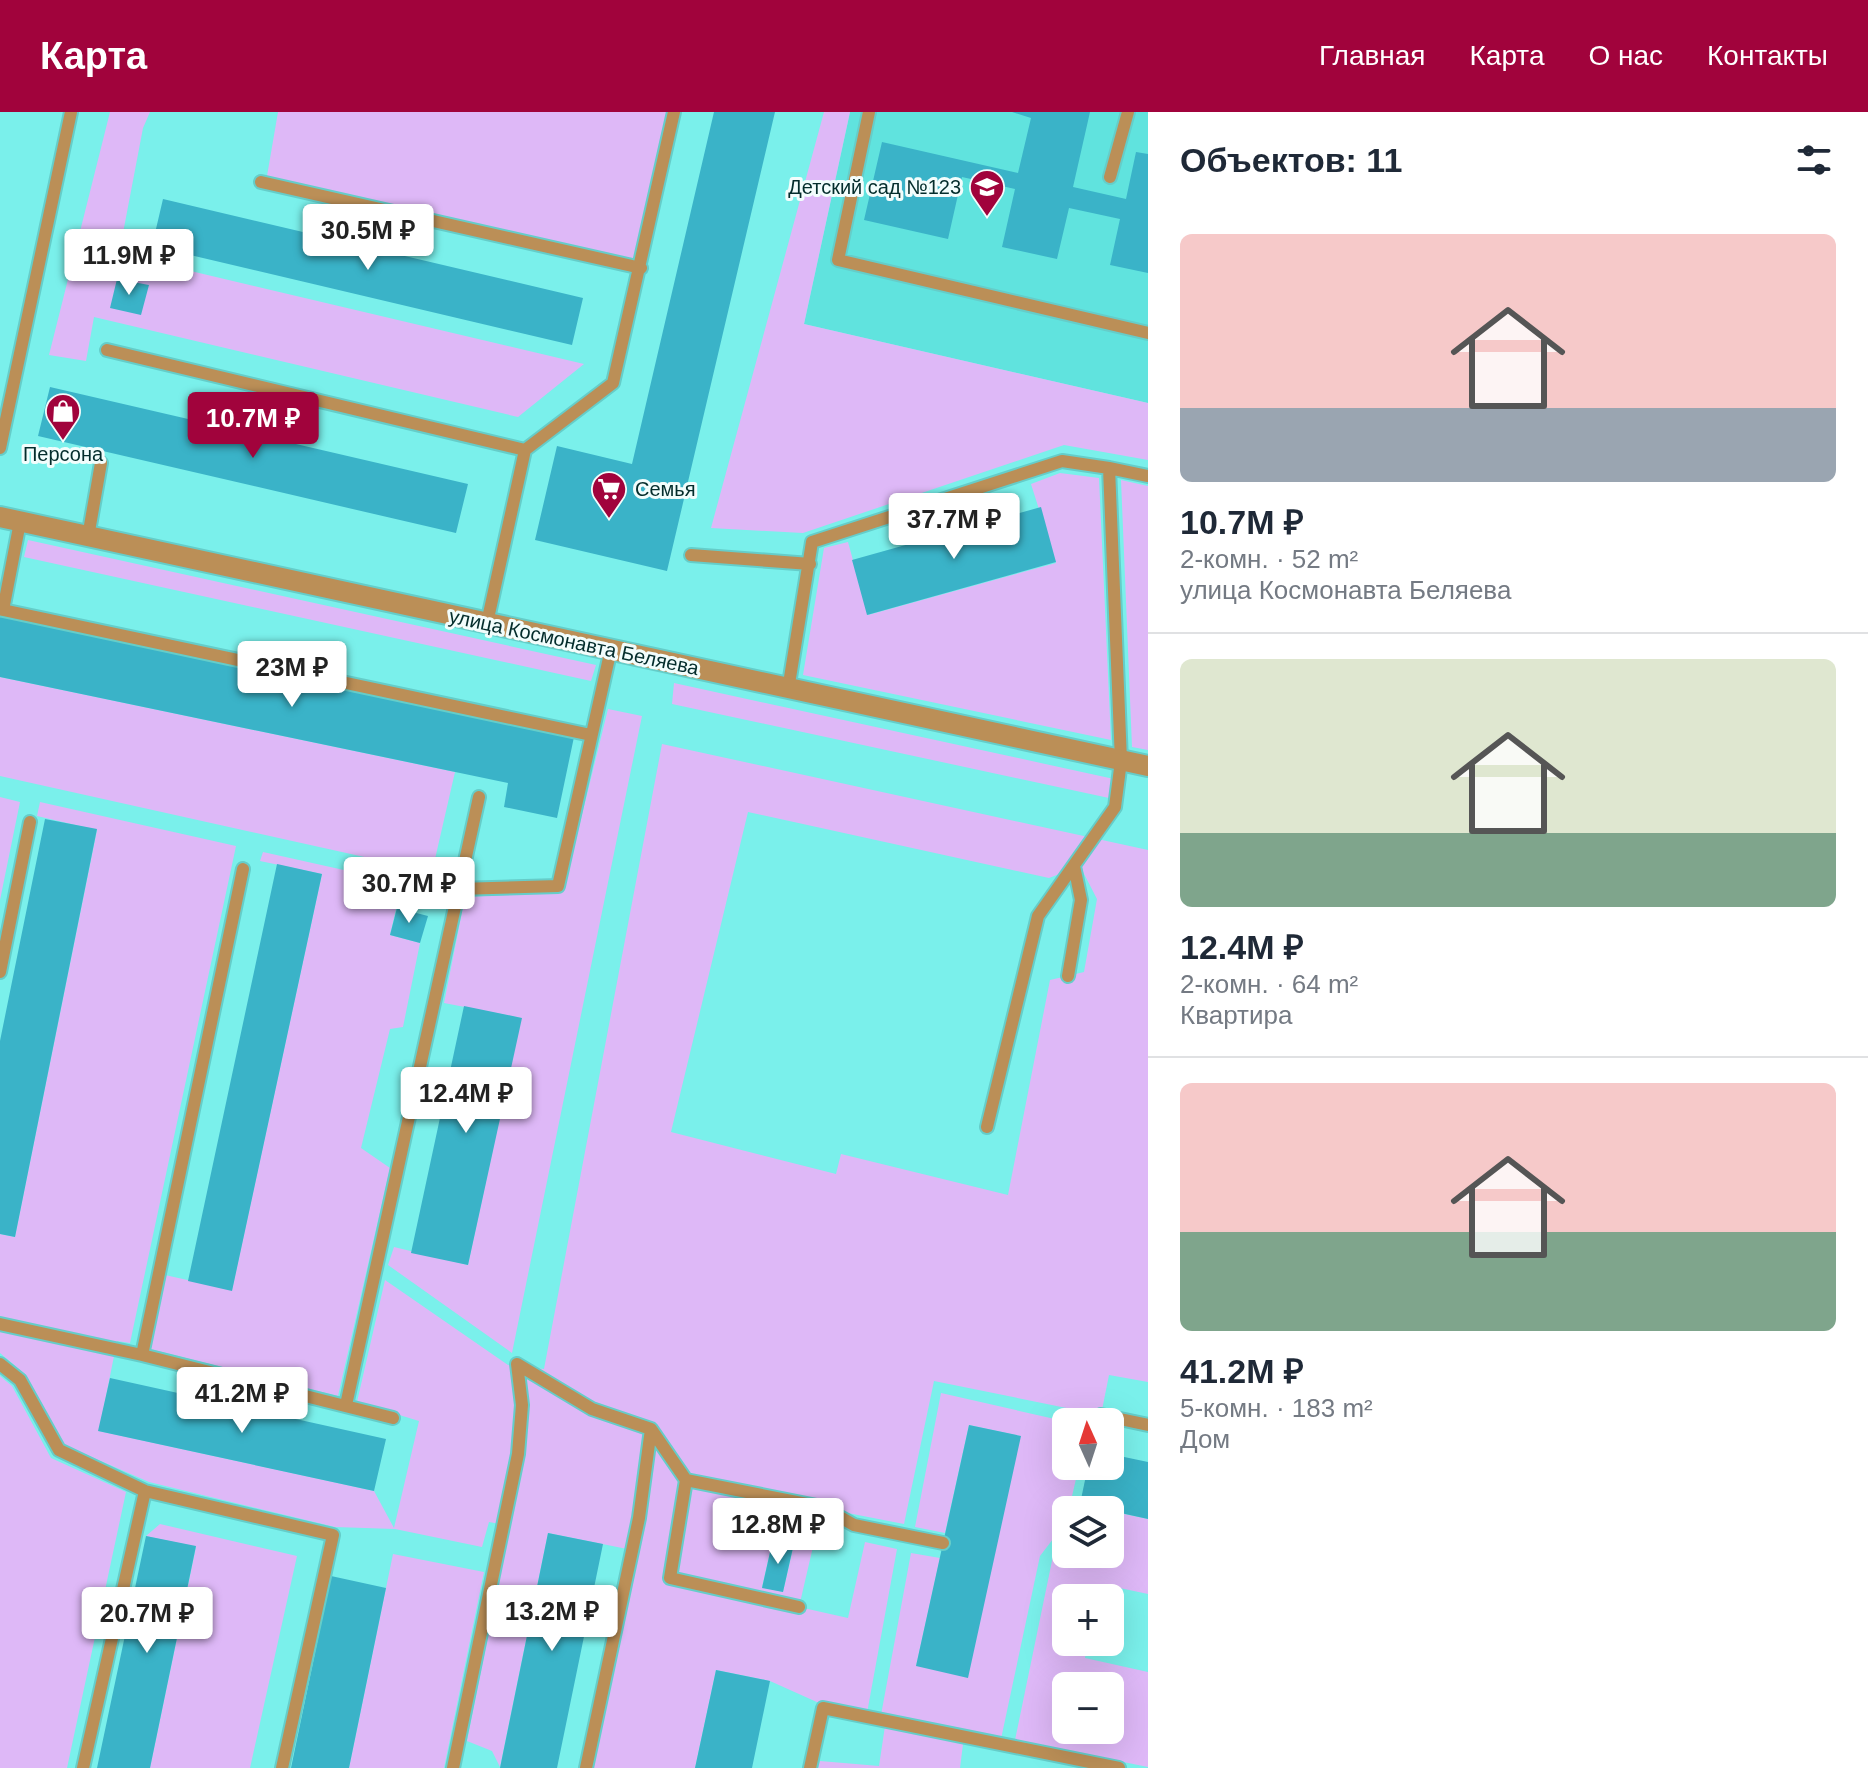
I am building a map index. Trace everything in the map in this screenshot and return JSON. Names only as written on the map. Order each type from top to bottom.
[{"type":"street","name":"улица Космонавта Беляева","points":[[10,520],[1148,766]]},
{"type":"lane","points":[[0,448],[71,112]]},
{"type":"lane","points":[[487,623],[525,450],[613,383],[674,112]]},
{"type":"lane","points":[[869,112],[838,260],[1148,333]]},
{"type":"lane","points":[[1110,177],[1128,112]]},
{"type":"lane","points":[[261,182],[641,268]]},
{"type":"lane","points":[[107,350],[525,450]]},
{"type":"lane","points":[[788,690],[812,542],[1062,461],[1148,476]]},
{"type":"lane","points":[[88,537],[101,463]]},
{"type":"lane","points":[[987,1127],[1038,916],[1115,807],[1121,761],[1109,468]]},
{"type":"lane","points":[[10,520],[3,610],[591,735]]},
{"type":"lane","points":[[691,555],[810,564]]},
{"type":"lane","points":[[406,875],[457,889],[558,886],[611,649]]},
{"type":"lane","points":[[346,1405],[479,797]]},
{"type":"lane","points":[[0,972],[30,822]]},
{"type":"lane","points":[[1068,976],[1081,900],[1074,866]]},
{"type":"lane","points":[[142,1355],[243,869]]},
{"type":"lane","points":[[0,1324],[142,1355],[393,1418]]},
{"type":"lane","points":[[0,1364],[20,1380],[59,1450],[145,1491],[333,1535],[282,1768]]},
{"type":"lane","points":[[453,1768],[518,1454],[522,1405],[517,1364],[592,1409],[651,1429],[686,1480],[670,1578],[799,1607]]},
{"type":"lane","points":[[1124,1420],[1148,1425]]},
{"type":"lane","points":[[586,1768],[639,1518],[651,1429]]},
{"type":"lane","points":[[686,1480],[822,1507],[854,1525],[943,1543]]},
{"type":"lane","points":[[83,1768],[145,1491]]},
{"type":"lane","points":[[810,1768],[823,1708],[1119,1768]]},
{"type":"shaded area","points":[[110,112],[150,112],[143,128],[119,254],[584,364],[518,417],[94,317],[86,361],[49,355]]},
{"type":"shaded area","points":[[278,112],[668,112],[636,262],[267,176]]},
{"type":"shaded area","points":[[824,112],[850,112],[804,324],[1148,403],[1148,460],[1064,445],[803,533],[711,528]]},
{"type":"shaded area","name":"Детский сад №123","points":[[850,112],[1148,112],[1148,403],[804,324]]},
{"type":"shaded area","points":[[1060,473],[1099,478],[1111,740],[803,675],[824,548],[848,542],[868,615],[1056,563],[1031,484]]},
{"type":"shaded area","points":[[1121,480],[1148,486],[1148,750],[1132,747]]},
{"type":"shaded area","points":[[28,540],[596,665],[591,681],[24,557]]},
{"type":"shaded area","points":[[0,677],[455,772],[432,872],[0,776]]},
{"type":"shaded area","points":[[674,683],[1114,779],[1109,798],[672,704]]},
{"type":"shaded area","points":[[608,709],[642,716],[512,1353],[388,1265],[394,1247],[468,1265],[521,1018],[444,1003],[465,897],[563,892]]},
{"type":"shaded area","points":[[662,744],[1148,850],[1148,1382],[1109,1375],[1102,1408],[1067,1408],[934,1381],[904,1524],[822,1508],[799,1607],[848,1618],[865,1542],[897,1549],[867,1713],[819,1703],[770,1681],[716,1670],[695,1768],[591,1768],[637,1551],[548,1533],[500,1767],[492,1751],[467,1741],[510,1526],[489,1522],[482,1547],[395,1529],[335,1527],[149,1482],[64,1445],[25,1374],[0,1353],[0,1234],[15,1237],[97,830],[37,816],[40,802],[236,846],[130,1343],[117,1341],[99,1431],[374,1491],[394,1528],[419,1421],[357,1402],[385,1280],[508,1365],[544,1369]],"holes":[[[748,812],[1049,878],[1080,866],[1097,899],[1084,972],[1050,980],[1008,1195],[841,1154],[836,1174],[671,1132]],[[773,1539],[794,1544],[783,1592],[762,1587]]]},
{"type":"shaded area","points":[[0,797],[20,802],[0,900]]},
{"type":"shaded area","points":[[263,852],[402,883],[390,935],[420,943],[403,1027],[390,1029],[361,1148],[390,1168],[338,1396],[150,1349],[165,1275],[232,1290],[322,874],[260,861]]},
{"type":"shaded area","points":[[0,1376],[12,1386],[51,1458],[126,1492],[67,1768],[0,1768]]},
{"type":"shaded area","points":[[941,1393],[1052,1418],[1052,1480],[1076,1480],[1072,1496],[1052,1496],[1052,1540],[1040,1556],[1001,1739],[881,1715],[911,1553],[940,1558],[916,1666],[1020,1436],[969,1425],[945,1533],[915,1527]]},
{"type":"shaded area","points":[[1124,1514],[1148,1519],[1148,1594],[1124,1589],[1124,1584],[1052,1584],[1052,1656],[1085,1656],[1148,1672],[1148,1767],[1015,1740],[1052,1561],[1052,1568],[1124,1568]]},
{"type":"shaded area","points":[[160,1524],[297,1556],[250,1768],[150,1768],[196,1547],[146,1536]]},
{"type":"shaded area","points":[[393,1554],[484,1572],[444,1768],[349,1768]]},
{"type":"shaded area","points":[[885,1726],[963,1744],[960,1768],[818,1768],[820,1761],[879,1766]]},
{"type":"building","points":[[714,112],[775,112],[667,571],[535,540],[557,446],[632,464]]},
{"type":"building","points":[[1012,112],[1090,112],[1073,187],[1126,199],[1136,152],[1148,154],[1148,273],[1110,265],[1120,219],[1069,208],[1057,259],[1002,247],[1015,189],[962,177],[948,239],[864,220],[882,142],[1018,173],[1031,118]]},
{"type":"building","points":[[163,199],[583,298],[572,345],[152,246]]},
{"type":"building","points":[[117,279],[149,285],[141,315],[110,308]]},
{"type":"building","points":[[50,387],[468,484],[456,533],[38,436]]},
{"type":"building","points":[[1041,507],[1056,562],[867,615],[852,560]]},
{"type":"building","points":[[0,616],[574,737],[557,818],[504,807],[508,783],[0,677]]},
{"type":"building","points":[[45,819],[97,829],[15,1237],[0,1234],[0,1041]]},
{"type":"building","points":[[277,864],[322,874],[232,1291],[188,1281]]},
{"type":"building","points":[[397,908],[428,916],[420,943],[390,935]]},
{"type":"building","points":[[464,1006],[522,1018],[468,1265],[411,1253]]},
{"type":"building","points":[[110,1378],[386,1439],[374,1491],[98,1431]]},
{"type":"building","points":[[969,1425],[1021,1436],[968,1678],[916,1666]]},
{"type":"building","points":[[1124,1457],[1148,1462],[1148,1519],[1124,1514],[1124,1496],[1082,1496],[1085,1480],[1124,1480]]},
{"type":"building","points":[[548,1533],[603,1544],[557,1768],[500,1768]]},
{"type":"building","points":[[146,1536],[196,1546],[150,1768],[97,1768]]},
{"type":"building","points":[[773,1539],[794,1543],[783,1592],[762,1588]]},
{"type":"building","points":[[331,1576],[386,1588],[349,1768],[291,1768]]},
{"type":"building","points":[[716,1670],[770,1681],[752,1768],[695,1768]]},
{"type":"place","name":"Детский сад №123","points":[[987,218]]},
{"type":"place","name":"Персона","points":[[63,442]]},
{"type":"place","name":"Семья","points":[[609,520]]}]
